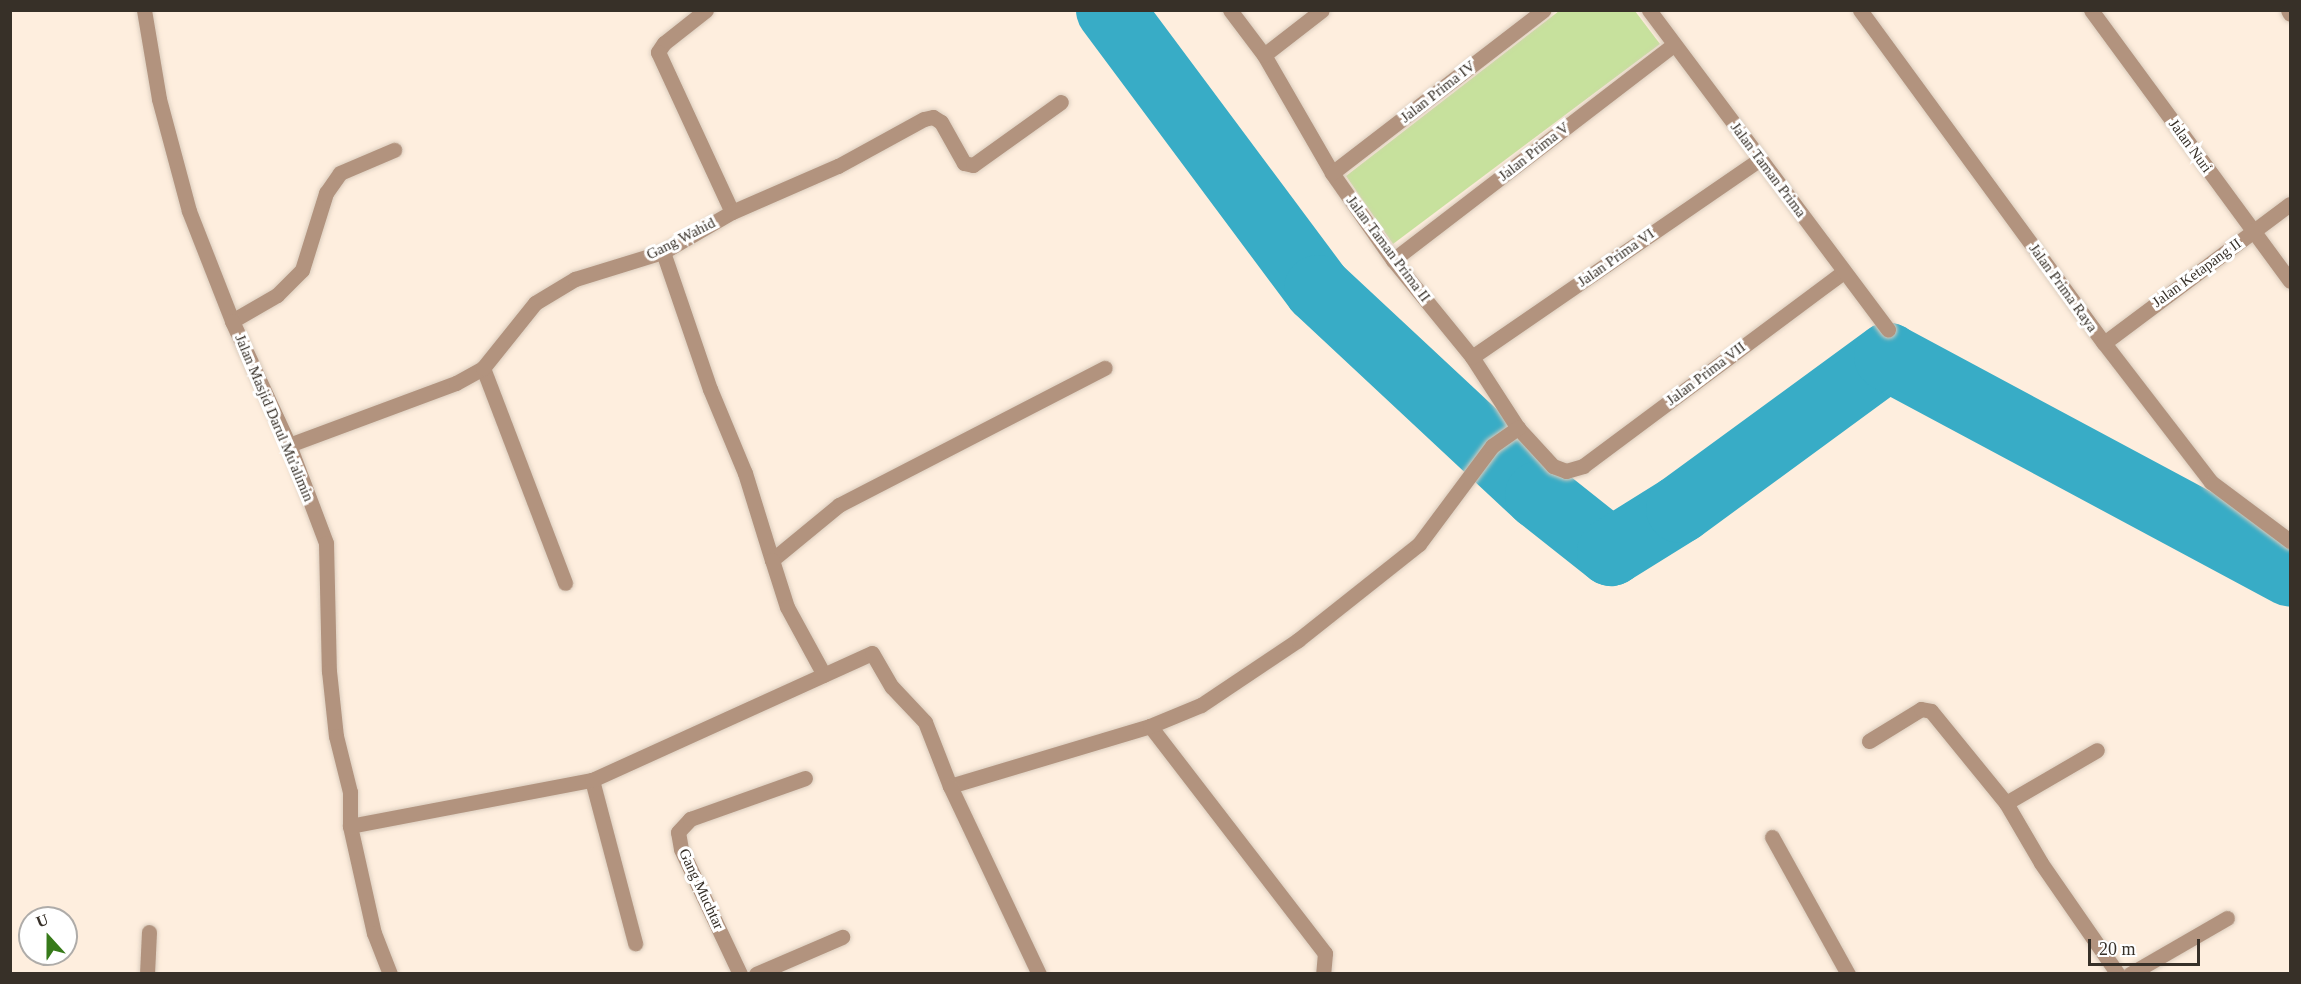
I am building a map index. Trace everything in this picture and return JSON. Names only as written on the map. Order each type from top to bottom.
[{"type":"street","name":"Jalan Masjid Darul Mu'alimin","points":[[144,10],[159,99],[189,211],[232,321],[289,445],[326,543],[329,671],[336,736],[350,792],[350,826],[375,933],[390,974]]},
{"type":"street","points":[[706,10],[664,43],[658,52],[732,212]]},
{"type":"street","name":"Jalan Taman Prima II","points":[[1230,10],[1264,56],[1332,173],[1393,260],[1472,357],[1518,428],[1553,466],[1566,471]]},
{"type":"street","points":[[1264,56],[1322,10]]},
{"type":"street","name":"Jalan Prima IV","points":[[1332,173],[1544,10]]},
{"type":"street","name":"Jalan Taman Prima","points":[[1649,10],[1887,330]]},
{"type":"street","name":"Jalan Prima Raya","points":[[1860,10],[2104,344],[2211,482],[2290,541]]},
{"type":"street","name":"Jalan Nuri","points":[[2091,10],[2290,281]]},
{"type":"street","name":"Jalan Prima V","points":[[1393,260],[1674,44]]},
{"type":"street","name":"Gang Wahid","points":[[289,445],[456,383],[483,368],[535,303],[575,279],[663,252],[732,212],[838,166],[924,119],[933,117],[941,122],[964,163],[973,165],[1061,102]]},
{"type":"street","points":[[232,321],[277,295],[302,270],[326,193],[340,173],[394,150]]},
{"type":"street","name":"Jalan Prima VI","points":[[1472,357],[1760,159]]},
{"type":"street","name":"Jalan Ketapang II","points":[[2104,344],[2290,204]]},
{"type":"street","points":[[663,252],[710,389],[745,472],[787,607],[824,675]]},
{"type":"street","name":"Jalan Prima VII","points":[[1566,471],[1583,466],[1843,272]]},
{"type":"street","points":[[483,368],[565,584]]},
{"type":"street","points":[[772,560],[839,505],[1104,368]]},
{"type":"street","points":[[950,786],[1150,726],[1201,705],[1298,640],[1419,544],[1475,472],[1492,446],[1518,428]]},
{"type":"street","points":[[350,826],[592,780],[872,653],[892,687],[925,722],[950,786],[1039,974]]},
{"type":"street","points":[[1869,741],[1926,708],[2006,803],[2041,862],[2118,974]]},
{"type":"street","points":[[1150,726],[1325,953],[1323,974]]},
{"type":"street","points":[[2006,803],[2097,750]]},
{"type":"street","name":"Gang Muchtar","points":[[740,974],[681,849],[678,832],[690,819],[805,778]]},
{"type":"street","points":[[592,780],[635,943]]},
{"type":"street","points":[[1772,837],[1848,974]]},
{"type":"street","points":[[2130,974],[2227,918]]},
{"type":"street","points":[[147,974],[149,932]]},
{"type":"street","points":[[756,974],[842,938]]},
{"type":"green space","points":[[1559,11],[1635,11],[1660,44],[1393,244],[1346,176]]},
{"type":"waterway","points":[[1110,10],[1318,289],[1539,495],[1611,552],[1680,509],[1888,357],[2290,573]]}]
